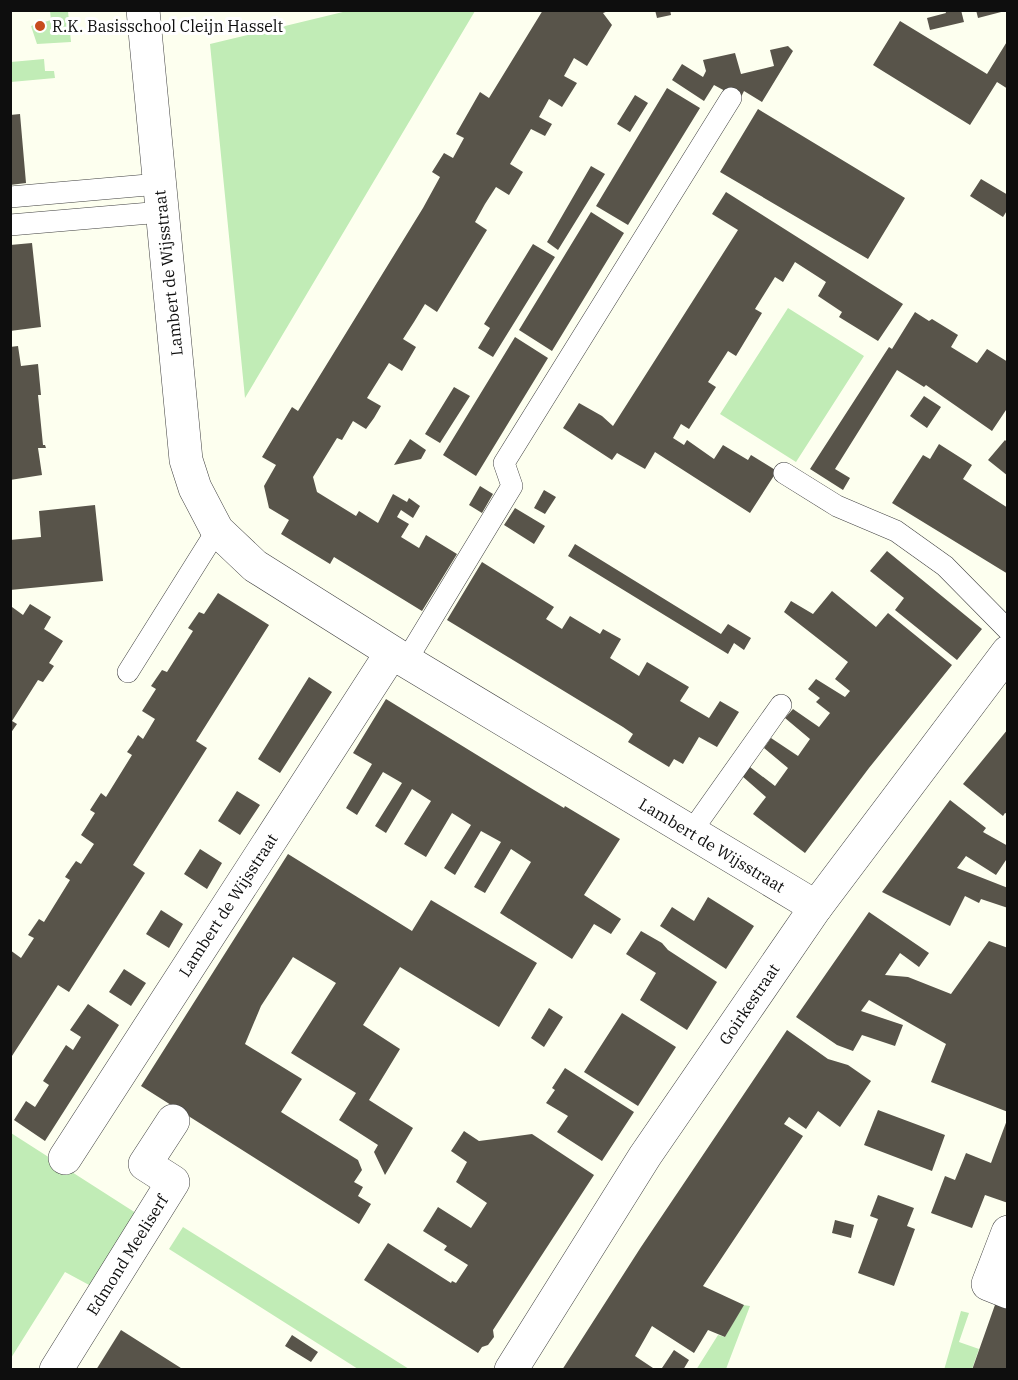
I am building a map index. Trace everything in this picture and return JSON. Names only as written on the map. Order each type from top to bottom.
[{"type":"street","name":"Lambert de Wijsstraat","points":[[151,13],[160,198],[186,460],[195,488],[217,530],[255,566],[399,657],[816,907]]},
{"type":"street","name":"Goirkestraat","points":[[511,1370],[645,1156],[816,907],[1008,652]]},
{"type":"street","name":"Lambert de Wijsstraat","points":[[65,1158],[399,657]]},
{"type":"street","name":"Edmond Meeliserf","points":[[56,1370],[173,1182],[145,1164],[173,1121]]},
{"type":"street","points":[[1008,1232],[988,1284],[1008,1292]]},
{"type":"lane","points":[[399,657],[512,486],[504,463],[731,98]]},
{"type":"lane","points":[[10,197],[160,198]]},
{"type":"lane","points":[[10,225],[160,198]]},
{"type":"lane","points":[[784,473],[837,506],[896,531],[945,566],[1008,630]]},
{"type":"lane","points":[[128,672],[217,530]]},
{"type":"lane","points":[[691,832],[781,705]]},
{"type":"green space","points":[[50,11],[68,11],[71,42],[37,44],[31,26],[51,20]]},
{"type":"green space","points":[[347,11],[475,11],[245,398],[210,44]]},
{"type":"green space","points":[[44,59],[45,71],[54,71],[55,78],[11,82],[11,62]]},
{"type":"green space","points":[[788,308],[864,356],[796,462],[720,414]]},
{"type":"green space","points":[[11,1133],[139,1215],[91,1286],[65,1272],[11,1358]]},
{"type":"green space","points":[[183,1227],[409,1369],[358,1369],[169,1249]]},
{"type":"green space","points":[[743,1305],[750,1306],[726,1369],[696,1370],[718,1335],[725,1337]]},
{"type":"green space","points":[[961,1311],[969,1313],[959,1342],[979,1349],[972,1369],[944,1370]]},
{"type":"building","points":[[543,10],[611,10],[603,13],[612,25],[587,66],[574,58],[564,76],[577,83],[562,107],[549,99],[539,117],[552,124],[545,136],[531,129],[510,164],[523,172],[509,195],[496,187],[475,222],[487,230],[437,312],[425,304],[403,339],[416,347],[402,371],[389,363],[367,398],[381,406],[374,418],[366,429],[353,421],[342,440],[337,438],[313,477],[317,492],[356,516],[359,511],[378,523],[393,494],[407,502],[409,498],[420,506],[413,518],[401,510],[397,517],[409,524],[401,537],[419,548],[426,535],[457,554],[422,611],[334,557],[330,564],[281,534],[289,520],[269,508],[264,486],[276,465],[262,457],[292,407],[298,411],[423,208],[440,177],[432,172],[444,153],[453,158],[464,138],[456,134],[480,92],[489,98]]},
{"type":"building","points":[[655,10],[670,10],[671,15],[657,18]]},
{"type":"building","points":[[945,10],[961,10],[964,22],[930,30],[927,18],[946,13]]},
{"type":"building","points":[[976,10],[1004,10],[1005,11],[978,18]]},
{"type":"building","points":[[900,21],[987,74],[1008,40],[1008,89],[997,82],[970,125],[873,65]]},
{"type":"building","points":[[788,46],[793,51],[762,102],[744,91],[740,99],[714,85],[704,101],[672,80],[682,64],[703,77],[706,71],[703,60],[735,53],[741,74],[774,66],[770,50]]},
{"type":"building","points":[[667,88],[700,108],[628,225],[596,206]]},
{"type":"building","points":[[635,95],[648,103],[630,132],[617,124]]},
{"type":"building","points":[[758,109],[905,198],[868,259],[720,172]]},
{"type":"building","points":[[20,114],[26,183],[10,185],[10,115]]},
{"type":"building","points":[[591,166],[605,174],[558,250],[547,242]]},
{"type":"building","points":[[981,179],[1008,195],[1008,209],[1003,217],[970,196]]},
{"type":"building","points":[[726,192],[903,304],[878,341],[839,317],[842,312],[818,296],[826,282],[795,262],[783,282],[775,277],[755,309],[762,313],[736,356],[728,351],[708,382],[716,387],[689,429],[681,424],[673,438],[684,445],[687,440],[714,459],[723,445],[748,460],[751,455],[777,471],[750,513],[655,452],[645,469],[617,453],[612,460],[563,428],[579,403],[602,416],[613,426],[738,230],[712,214]]},
{"type":"building","points":[[591,212],[624,233],[552,351],[519,330]]},
{"type":"building","points":[[32,243],[41,327],[10,331],[10,245]]},
{"type":"building","points":[[533,244],[555,257],[493,357],[478,348],[490,328],[484,324]]},
{"type":"building","points":[[915,312],[929,321],[932,319],[958,335],[951,347],[977,363],[987,349],[1008,362],[1008,407],[992,431],[926,385],[924,387],[897,370],[835,469],[850,478],[843,490],[810,469],[889,347],[892,349]]},
{"type":"building","points":[[515,337],[548,358],[476,476],[443,455]]},
{"type":"building","points":[[18,346],[21,366],[38,364],[41,395],[38,395],[43,445],[46,448],[38,448],[42,475],[10,480],[10,347]]},
{"type":"building","points":[[454,387],[470,396],[440,443],[425,434]]},
{"type":"building","points":[[924,396],[941,407],[927,428],[910,416]]},
{"type":"building","points":[[410,439],[426,450],[421,459],[394,465]]},
{"type":"building","points":[[1005,440],[1008,443],[1008,476],[988,460]]},
{"type":"building","points":[[939,444],[972,465],[963,479],[1008,508],[1008,574],[892,503],[923,455],[930,459]]},
{"type":"building","points":[[480,486],[493,494],[482,513],[469,505]]},
{"type":"building","points":[[544,490],[556,497],[545,514],[534,508]]},
{"type":"building","points":[[95,505],[103,581],[10,590],[10,540],[41,537],[39,511]]},
{"type":"building","points":[[515,508],[545,526],[534,544],[504,525]]},
{"type":"building","points":[[575,544],[721,634],[728,624],[751,638],[744,650],[734,643],[728,654],[568,556]]},
{"type":"building","points":[[887,551],[982,629],[957,660],[895,610],[904,598],[870,571]]},
{"type":"building","points":[[482,562],[554,607],[546,619],[562,629],[570,616],[600,634],[603,629],[621,639],[610,658],[639,676],[647,662],[689,687],[680,701],[709,718],[720,701],[739,712],[717,747],[699,737],[683,764],[674,759],[669,767],[628,742],[633,734],[623,727],[447,620]]},
{"type":"building","points":[[832,591],[876,627],[888,613],[952,665],[869,768],[805,853],[753,814],[766,797],[742,776],[750,767],[775,786],[788,768],[764,748],[771,738],[798,756],[810,739],[785,718],[793,709],[819,727],[830,713],[816,702],[820,698],[808,689],[816,679],[845,697],[850,691],[835,679],[848,662],[784,612],[791,601],[813,614]]},
{"type":"building","points":[[218,593],[269,625],[196,741],[207,748],[133,865],[145,873],[69,992],[58,985],[10,1059],[10,950],[21,958],[34,938],[28,935],[39,919],[44,922],[70,880],[65,877],[76,861],[81,864],[94,844],[81,835],[95,813],[90,810],[101,793],[106,797],[132,755],[127,752],[138,735],[143,739],[155,719],[142,711],[156,689],[151,686],[162,670],[167,672],[193,631],[188,628],[199,612],[204,614]]},
{"type":"building","points":[[30,604],[51,617],[44,629],[63,641],[49,663],[54,666],[43,682],[38,680],[12,721],[17,724],[10,734],[10,609],[12,607],[23,615]]},
{"type":"building","points":[[309,677],[332,692],[280,773],[258,759]]},
{"type":"building","points":[[386,699],[564,808],[565,806],[620,839],[584,895],[621,919],[611,934],[594,924],[572,959],[500,913],[531,862],[511,849],[485,893],[474,887],[501,842],[481,831],[455,875],[444,868],[471,825],[452,813],[426,857],[404,844],[431,801],[412,789],[386,833],[375,826],[402,783],[383,772],[357,815],[346,808],[372,764],[353,753]]},
{"type":"building","points":[[1008,729],[1008,814],[1005,813],[1003,816],[963,784]]},
{"type":"building","points":[[237,791],[260,805],[240,835],[218,821]]},
{"type":"building","points":[[950,800],[986,828],[983,832],[1008,846],[1008,857],[996,875],[966,856],[957,868],[1008,888],[1008,908],[981,899],[979,903],[965,896],[950,926],[882,892]]},
{"type":"building","points":[[200,849],[222,863],[207,889],[184,874]]},
{"type":"building","points":[[288,854],[412,931],[431,900],[537,963],[499,1027],[400,967],[363,1025],[400,1049],[369,1100],[413,1128],[385,1175],[374,1152],[378,1145],[339,1120],[356,1093],[291,1053],[336,983],[293,957],[261,1006],[245,1044],[302,1079],[281,1112],[358,1160],[362,1170],[354,1182],[363,1187],[358,1196],[371,1204],[359,1224],[141,1086]]},
{"type":"building","points":[[708,897],[754,926],[726,969],[660,926],[672,907],[694,921]]},
{"type":"building","points":[[161,910],[183,924],[169,948],[146,934]]},
{"type":"building","points":[[869,912],[929,953],[919,967],[900,953],[885,975],[908,977],[951,994],[989,941],[1008,948],[1008,1112],[931,1082],[946,1044],[869,1000],[861,1011],[903,1025],[895,1046],[862,1035],[853,1051],[837,1045],[796,1017]]},
{"type":"building","points":[[641,931],[717,982],[687,1030],[640,1000],[656,973],[626,954]]},
{"type":"building","points":[[124,969],[146,983],[131,1006],[109,992]]},
{"type":"building","points":[[88,1004],[119,1025],[45,1141],[14,1120],[26,1101],[35,1107],[49,1085],[43,1081],[66,1045],[73,1050],[81,1037],[70,1030]]},
{"type":"building","points":[[549,1008],[563,1017],[544,1047],[531,1038]]},
{"type":"building","points":[[622,1013],[676,1047],[638,1106],[584,1072]]},
{"type":"building","points":[[787,1030],[828,1059],[848,1065],[871,1081],[840,1127],[818,1111],[806,1129],[789,1117],[784,1124],[803,1136],[703,1286],[744,1305],[725,1337],[708,1330],[694,1353],[652,1326],[635,1356],[656,1370],[562,1370],[641,1247]]},
{"type":"building","points":[[565,1068],[634,1112],[602,1161],[557,1132],[568,1116],[546,1103],[555,1090],[552,1088]]},
{"type":"building","points":[[878,1110],[945,1135],[932,1171],[864,1145]]},
{"type":"building","points":[[1007,1120],[1008,1203],[985,1195],[972,1228],[931,1213],[945,1176],[955,1180],[966,1153],[991,1163]]},
{"type":"building","points":[[464,1131],[479,1141],[532,1134],[594,1175],[493,1330],[494,1337],[478,1353],[364,1280],[388,1243],[451,1283],[452,1281],[456,1283],[468,1265],[444,1250],[447,1246],[423,1231],[438,1207],[471,1228],[487,1203],[456,1182],[467,1162],[451,1151]]},
{"type":"building","points":[[878,1195],[914,1208],[907,1226],[915,1229],[894,1286],[858,1273],[878,1219],[870,1216]]},
{"type":"building","points":[[835,1220],[854,1225],[851,1238],[832,1233]]},
{"type":"building","points":[[996,1302],[1008,1306],[1008,1370],[972,1370]]},
{"type":"building","points":[[121,1330],[184,1370],[96,1370]]},
{"type":"building","points":[[292,1335],[318,1352],[311,1362],[285,1346]]},
{"type":"building","points":[[674,1350],[689,1360],[683,1370],[662,1368]]},
{"type":"place","name":"R.K. Basisschool Cleijn Hasselt","points":[[40,26]]}]
